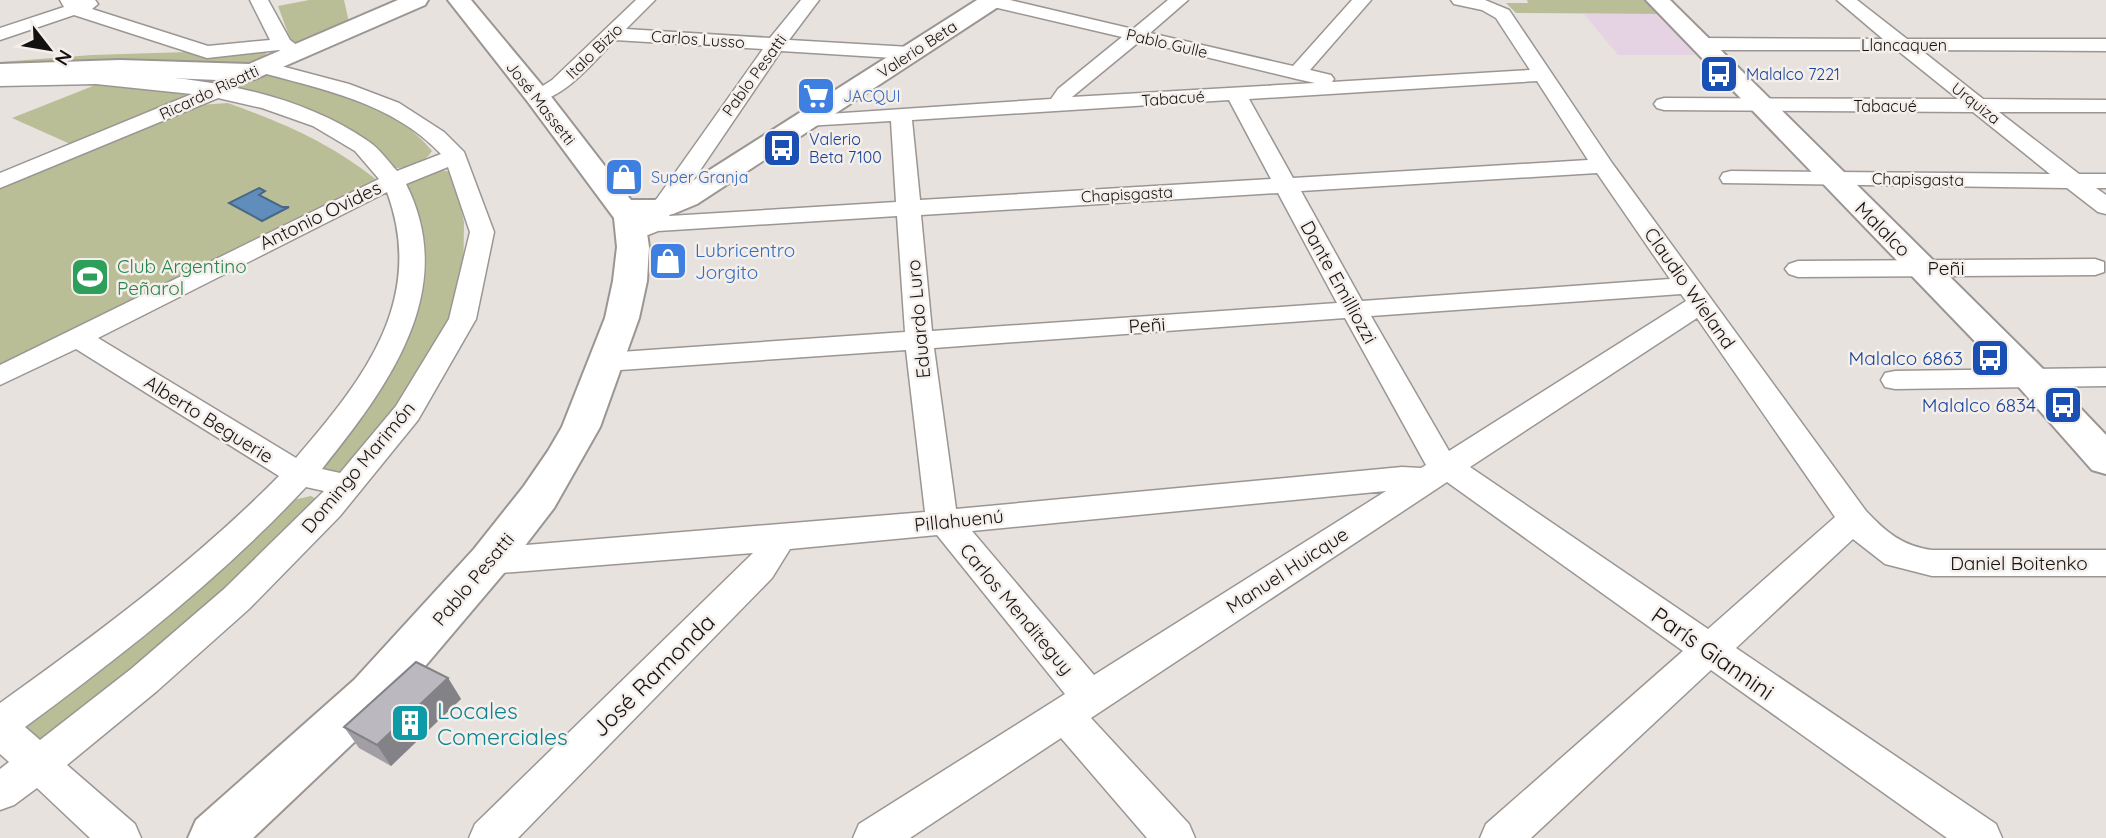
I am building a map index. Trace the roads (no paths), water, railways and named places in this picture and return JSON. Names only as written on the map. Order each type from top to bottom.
[{"type":"main road","name":"Ricardo Risatti","points":[[259,69],[290,48],[417,0]]},
{"type":"main road","name":"José Massetti","points":[[459,0],[641,224]]},
{"type":"main road","name":"Malalco","points":[[1657,0],[1923,268],[2106,460]]},
{"type":"main road","name":"Valerio Beta","points":[[641,224],[686,198],[990,1]]},
{"type":"main road","points":[[0,72],[94,68],[232,74],[259,69]]},
{"type":"main road","name":"Pablo Pesatti","points":[[215,838],[371,695],[489,561],[539,497],[581,427],[606,362],[622,318],[641,224]]},
{"type":"street","points":[[0,34],[72,4],[99,0]]},
{"type":"street","points":[[259,0],[290,48]]},
{"type":"street","name":"Italo Bizio","points":[[537,96],[559,84],[646,0]]},
{"type":"street","name":"Pablo Pesatti","points":[[641,224],[810,0]]},
{"type":"street","points":[[1057,105],[1065,93],[1180,0]]},
{"type":"street","points":[[1297,73],[1362,0]]},
{"type":"street","name":"Claudio Wieland","points":[[1460,0],[1488,6],[1503,14],[1603,166],[1854,519],[1890,554],[1932,563]]},
{"type":"street","name":"Urquiza","points":[[1846,0],[2106,206]]},
{"type":"street","name":"Pablo Gulle","points":[[990,1],[1297,73],[1343,87]]},
{"type":"street","points":[[72,4],[207,52],[290,48]]},
{"type":"street","name":"Carlos Lusso","points":[[611,34],[910,53]]},
{"type":"street","name":"Llancaquen","points":[[1702,44],[2106,46]]},
{"type":"street","name":"Ricardo Risatti","points":[[0,181],[213,92],[259,69]]},
{"type":"street","name":"Domingo Marimón","points":[[0,792],[139,686],[282,557],[348,486],[404,415],[459,329],[480,258],[481,231],[476,195],[455,156],[418,122],[368,95],[259,69]]},
{"type":"street","name":"Tabacué","points":[[806,120],[1541,75]]},
{"type":"street","points":[[0,80],[64,76],[122,78],[281,106],[324,124],[364,149],[393,179],[405,212],[412,248],[407,299],[395,339],[381,368],[301,475],[230,544],[150,613],[0,727],[120,838]]},
{"type":"street","name":"Dante Emilliozzi","points":[[1236,94],[1433,454],[1437,473]]},
{"type":"street","name":"Tabacué","points":[[1664,104],[2106,106]]},
{"type":"street","name":"Eduardo Luro","points":[[901,115],[919,341],[939,507],[944,521]]},
{"type":"street","name":"Antonio Ovides","points":[[0,376],[393,179],[455,156]]},
{"type":"street","name":"Chapisgasta","points":[[641,224],[1603,166]]},
{"type":"street","name":"Chapisgasta","points":[[1731,177],[2106,181]]},
{"type":"street","name":"Peñi","points":[[1798,269],[2095,267]]},
{"type":"street","name":"Peñi","points":[[606,362],[1355,310],[1695,295]]},
{"type":"street","name":"Manuel Huicque","points":[[874,838],[1437,473],[1695,295]]},
{"type":"street","name":"Alberto Beguerie","points":[[77,337],[301,475],[348,486]]},
{"type":"street","points":[[1895,380],[2106,377]]},
{"type":"street","name":"Pillahuenú","points":[[489,561],[780,538],[1437,473]]},
{"type":"street","name":"París Giannini","points":[[1437,473],[1708,650],[1981,838]]},
{"type":"street","points":[[1501,838],[1854,519]]},
{"type":"street","name":"Carlos Menditeguy","points":[[944,521],[1174,838]]},
{"type":"street","name":"José Ramonda","points":[[490,838],[760,569],[780,538]]},
{"type":"street","name":"Daniel Boitenko","points":[[1932,563],[2106,563]]},
{"type":"water","points":[[259,188],[265,191],[259,195],[282,207],[289,207],[262,221],[229,203]]},
{"type":"place","name":"Malalco 7221","points":[[1719,74]]},
{"type":"place","name":"JACQUI","points":[[816,96]]},
{"type":"place","name":"Valerio Beta 7100","points":[[782,148]]},
{"type":"place","name":"Super Granja","points":[[624,177]]},
{"type":"place","name":"Lubricentro Jorgito","points":[[668,261]]},
{"type":"place","name":"Club Argentino Peñarol","points":[[90,277]]},
{"type":"place","name":"Malalco 6863","points":[[1990,358]]},
{"type":"place","name":"Malalco 6834","points":[[2063,405]]},
{"type":"place","name":"Locales Comerciales","points":[[410,723]]}]
